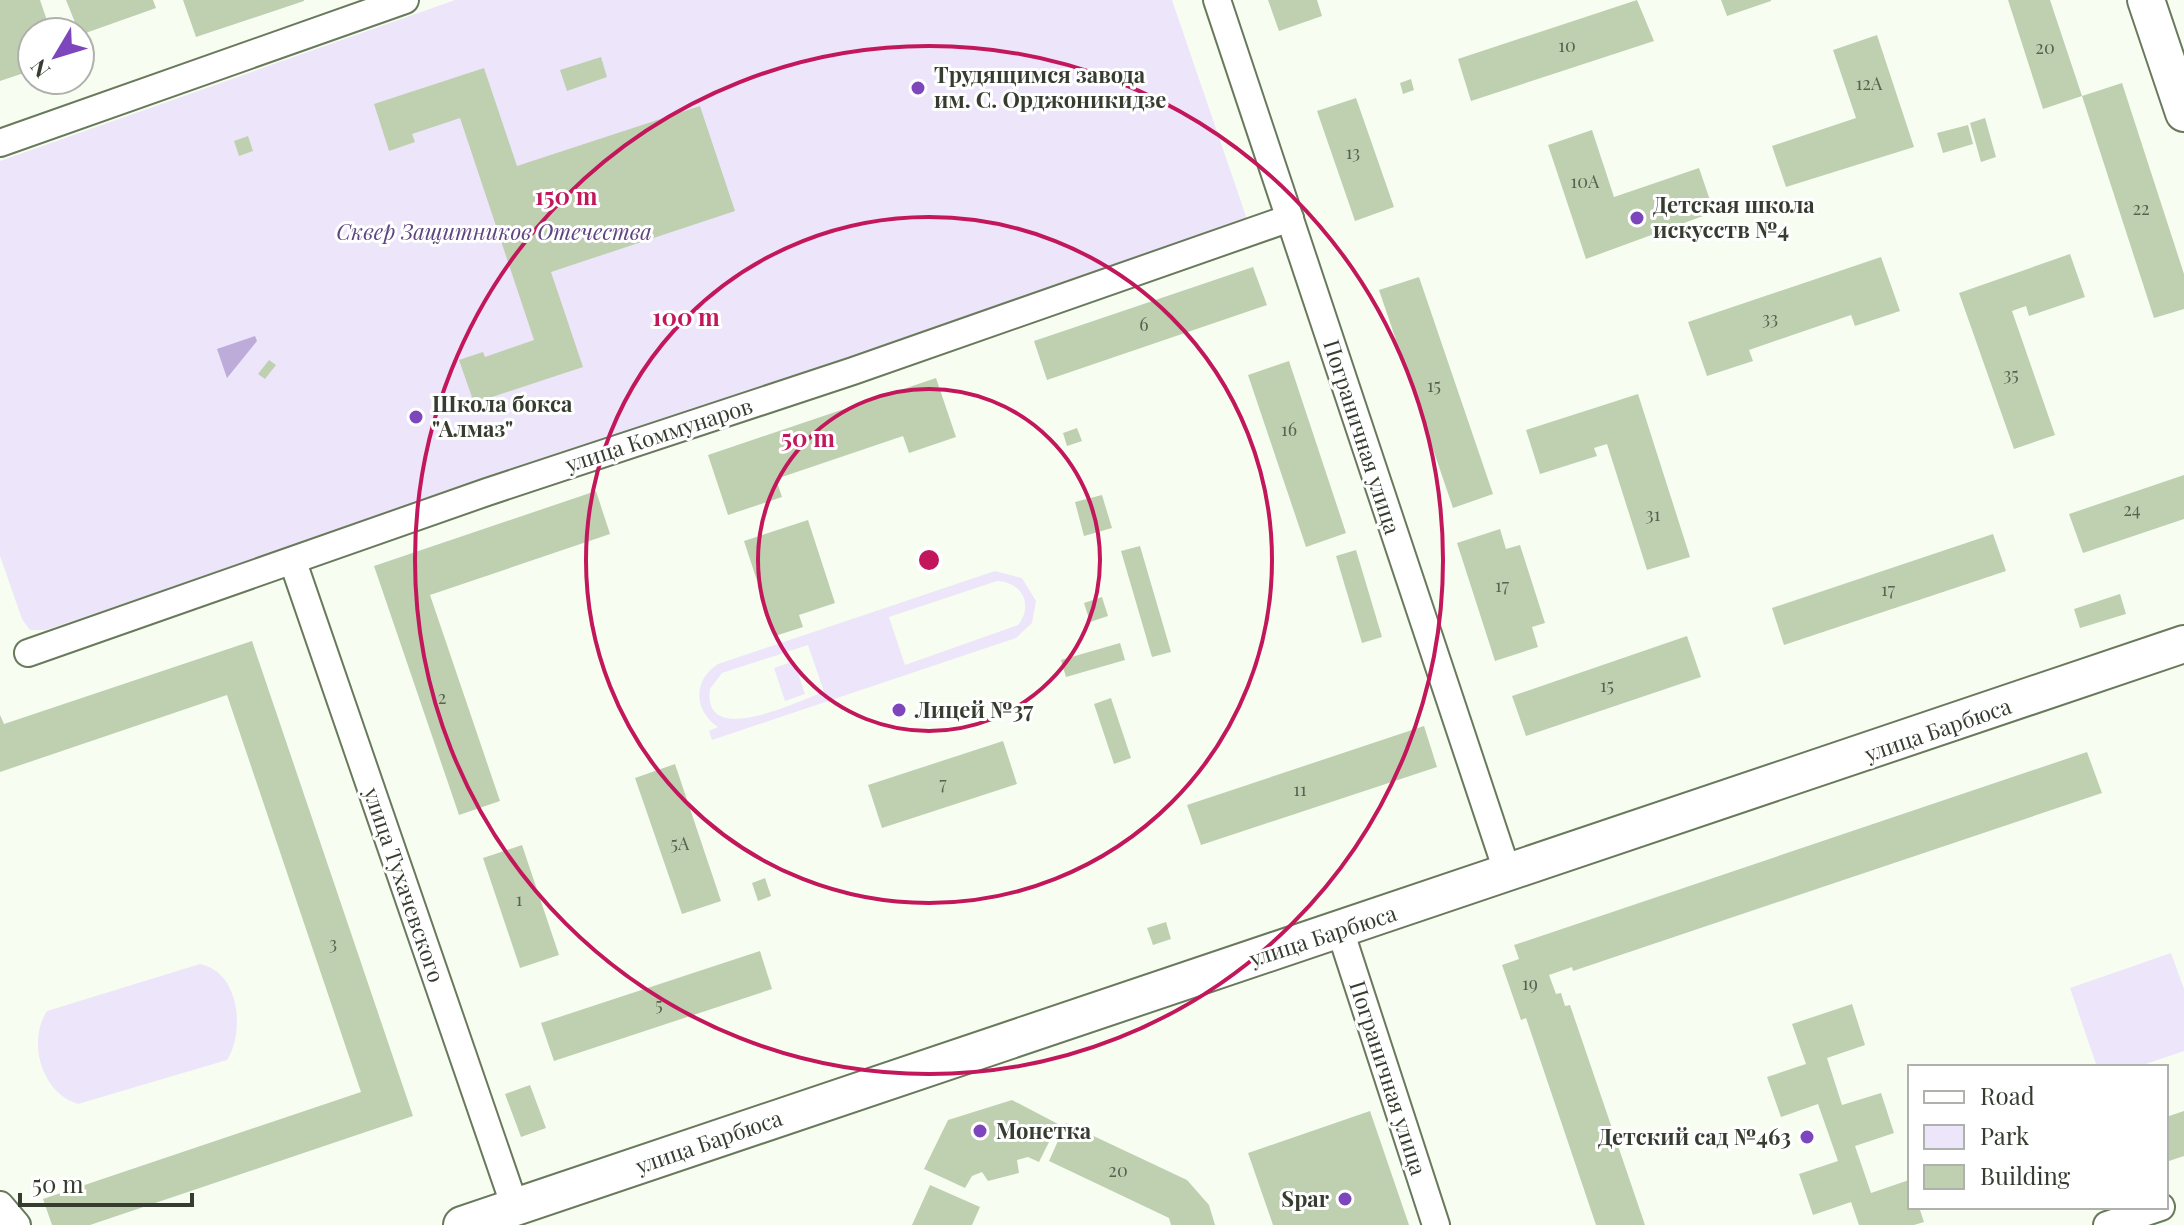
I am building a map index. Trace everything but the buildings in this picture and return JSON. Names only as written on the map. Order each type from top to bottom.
[{"type":"street","points":[[0,143],[405,0]]},
{"type":"street","name":"Пограничная улица","points":[[1217,0],[1508,874]]},
{"type":"street","points":[[2146,0],[2184,111]]},
{"type":"street","name":"улица Коммунаров","points":[[28,653],[487,492],[853,371],[1290,218]]},
{"type":"street","name":"улица Тухачевского","points":[[293,562],[515,1207]]},
{"type":"street","name":"улица Барбюса","points":[[464,1225],[2184,644]]},
{"type":"street","name":"Пограничная улица","points":[[1340,930],[1436,1225]]},
{"type":"street","points":[[0,1205],[17,1225]]},
{"type":"street","points":[[2107,1225],[2155,1209]]},
{"type":"green space","name":"Сквер Защитников Отечества","points":[[455,0],[1172,0],[1249,225],[648,424],[46,630],[30,630],[22,619],[0,556],[0,161]]},
{"type":"green space","points":[[995,571],[1022,578],[1036,601],[1032,623],[1016,638],[712,740],[709,731],[718,727],[704,712],[699,695],[704,678],[718,664]],"holes":[[[997,581],[1013,585],[1023,596],[1025,610],[1018,625],[905,665],[889,617]],[[808,645],[824,692],[774,711],[736,719],[721,716],[712,707],[710,689],[722,673]]]},
{"type":"green space","points":[[794,661],[805,694],[785,701],[774,668]]},
{"type":"green space","points":[[2171,953],[2184,989],[2184,1051],[2143,1065],[2096,1065],[2070,988]]},
{"type":"green space","points":[[200,964],[224,978],[235,1004],[236,1034],[227,1060],[78,1104],[55,1089],[41,1065],[38,1051],[41,1023],[47,1011]]},
{"type":"shaded area","points":[[255,336],[257,341],[227,378],[217,349]]},
{"type":"place","name":"Трудящимся завода им. С. Орджоникидзе","points":[[918,88]]},
{"type":"place","name":"Детская школа искусств №4","points":[[1637,218]]},
{"type":"place","name":"Школа бокса \"Алмаз\"","points":[[416,417]]},
{"type":"place","name":"Лицей №37","points":[[899,710]]},
{"type":"place","name":"Монетка","points":[[980,1131]]},
{"type":"place","name":"Детский сад №463","points":[[1807,1137]]},
{"type":"place","name":"Spar","points":[[1345,1199]]}]
